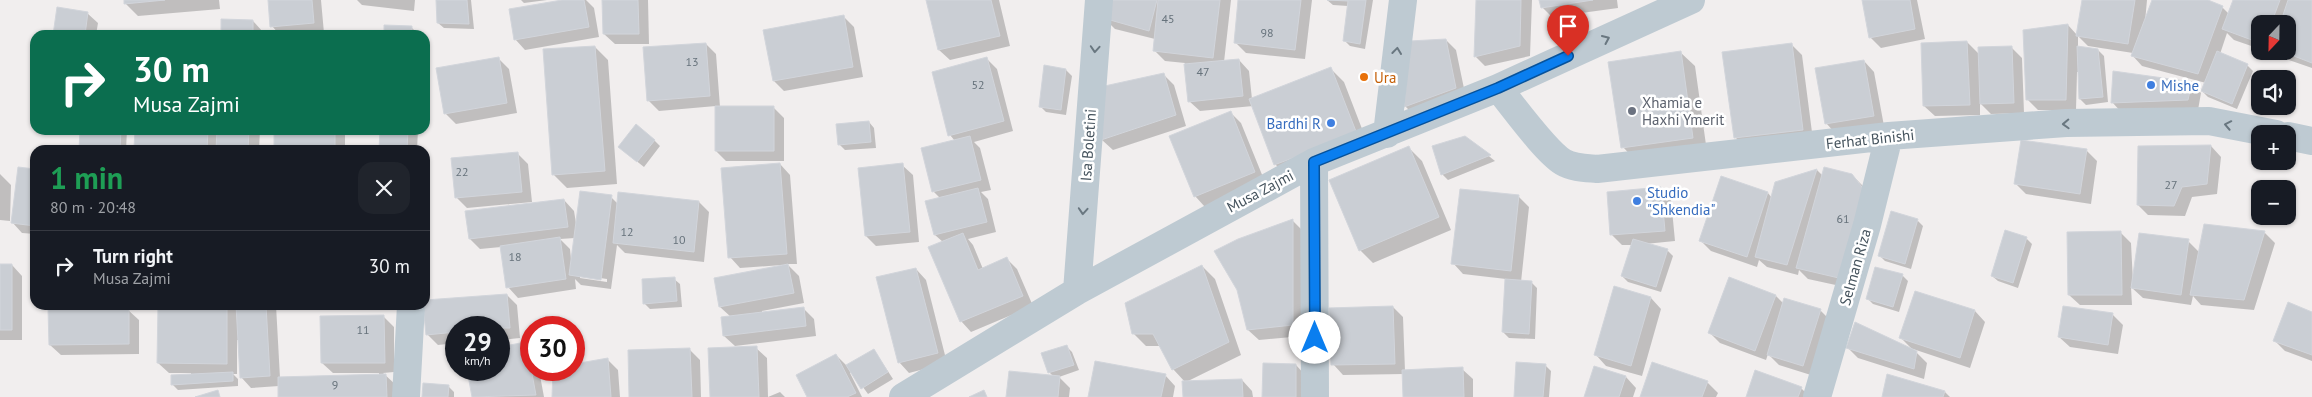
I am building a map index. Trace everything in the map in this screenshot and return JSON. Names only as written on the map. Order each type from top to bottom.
[{"type":"street","name":"Isa Boletini","points":[[1077,291],[1099,0]]},
{"type":"street","points":[[1387,134],[1403,0]]},
{"type":"street","name":"Musa Zajmi","points":[[904,397],[1077,291],[1314,162],[1498,88],[1691,0]]},
{"type":"street","name":"Ferhat Binishi","points":[[1498,88],[1550,150],[1563,162],[1580,168],[1597,169],[1889,136],[2066,123],[2209,121],[2251,129]]},
{"type":"street","name":"Selman Riza","points":[[1817,397],[1867,225],[1889,136]]},
{"type":"street","points":[[2296,138],[2312,141]]},
{"type":"street","points":[[1314,162],[1315,397]]},
{"type":"street","points":[[406,397],[411,310]]},
{"type":"building","points":[[124,0],[165,0],[124,4]]},
{"type":"building","points":[[268,0],[312,0],[314,23],[270,27]]},
{"type":"building","points":[[436,0],[467,0],[469,24],[437,23]]},
{"type":"building","points":[[562,0],[584,0],[589,27],[514,40],[509,9]]},
{"type":"building","points":[[602,0],[638,0],[639,34],[603,34]]},
{"type":"building","points":[[926,0],[991,0],[1000,36],[938,50]]},
{"type":"building","points":[[1108,0],[1157,0],[1149,31],[1103,18]]},
{"type":"building","points":[[1158,0],[1220,0],[1213,58],[1153,51]]},
{"type":"building","points":[[1238,0],[1301,0],[1295,50],[1234,43]]},
{"type":"building","points":[[1327,0],[1366,0],[1360,44],[1343,41],[1348,1]]},
{"type":"building","points":[[1476,0],[1521,0],[1520,46],[1474,57]]},
{"type":"building","points":[[1539,0],[1593,0],[1541,8]]},
{"type":"building","points":[[1862,0],[1910,0],[1915,29],[1869,38]]},
{"type":"building","points":[[2082,0],[2135,0],[2128,44],[2076,36]]},
{"type":"building","points":[[2152,0],[2208,0],[2223,6],[2198,74],[2131,56]]},
{"type":"building","points":[[2233,0],[2280,0],[2274,15],[2251,15],[2251,40],[2222,29]]},
{"type":"building","points":[[2288,0],[2312,0],[2312,63],[2296,57],[2296,15],[2283,15]]},
{"type":"building","points":[[57,7],[88,12],[86,30],[54,30]]},
{"type":"building","points":[[844,15],[853,67],[773,81],[763,30]]},
{"type":"building","points":[[221,19],[253,20],[253,30],[221,30]]},
{"type":"building","points":[[2068,24],[2066,100],[2026,100],[2023,30]]},
{"type":"building","points":[[384,25],[412,26],[412,30],[384,30]]},
{"type":"building","points":[[1446,39],[1456,88],[1404,107],[1410,41]]},
{"type":"building","points":[[1967,41],[1970,105],[1923,106],[1921,43]]},
{"type":"building","points":[[706,43],[710,96],[647,101],[643,47]]},
{"type":"building","points":[[1792,43],[1803,130],[1734,138],[1722,52]]},
{"type":"building","points":[[595,46],[605,171],[552,175],[543,49]]},
{"type":"building","points":[[2012,46],[2014,103],[1980,104],[1978,47]]},
{"type":"building","points":[[2077,46],[2098,49],[2103,97],[2079,99]]},
{"type":"building","points":[[1681,51],[1693,138],[1621,148],[1608,62]]},
{"type":"building","points":[[2217,51],[2248,64],[2232,104],[2201,91]]},
{"type":"building","points":[[499,57],[507,103],[444,114],[436,68]]},
{"type":"building","points":[[987,57],[1004,121],[948,136],[932,72]]},
{"type":"building","points":[[1239,59],[1243,96],[1188,102],[1184,64]]},
{"type":"building","points":[[1864,60],[1874,116],[1825,124],[1815,68]]},
{"type":"building","points":[[1044,65],[1066,69],[1061,110],[1039,107]]},
{"type":"building","points":[[1331,67],[1357,134],[1274,165],[1249,99]]},
{"type":"building","points":[[2113,71],[2192,82],[2188,100],[2111,103]]},
{"type":"building","points":[[1164,73],[1176,115],[1101,140],[1100,87]]},
{"type":"building","points":[[715,106],[774,106],[774,151],[715,151]]},
{"type":"building","points":[[1231,111],[1255,172],[1194,197],[1169,136]]},
{"type":"building","points":[[869,121],[871,142],[838,145],[836,124]]},
{"type":"building","points":[[636,124],[655,140],[637,162],[618,147]]},
{"type":"building","points":[[80,135],[121,135],[120,145],[79,145]]},
{"type":"building","points":[[135,135],[208,135],[207,145],[134,145]]},
{"type":"building","points":[[217,135],[249,135],[248,145],[216,145]]},
{"type":"building","points":[[274,135],[335,135],[335,145],[274,145]]},
{"type":"building","points":[[380,135],[408,135],[407,145],[379,145]]},
{"type":"building","points":[[970,136],[981,180],[932,192],[921,148]]},
{"type":"building","points":[[1465,136],[1491,155],[1441,175],[1432,146]]},
{"type":"building","points":[[2021,140],[2087,149],[2080,194],[2014,184]]},
{"type":"building","points":[[2211,145],[2207,184],[2182,187],[2174,206],[2137,205],[2138,146]]},
{"type":"building","points":[[1409,146],[1439,217],[1359,251],[1329,180]]},
{"type":"building","points":[[518,152],[522,192],[455,198],[451,158]]},
{"type":"building","points":[[780,163],[787,254],[728,258],[721,168]]},
{"type":"building","points":[[903,163],[910,232],[865,236],[858,168]]},
{"type":"building","points":[[18,167],[30,168],[30,225],[11,223]]},
{"type":"building","points":[[1824,167],[1852,174],[1865,191],[1843,279],[1796,268]]},
{"type":"building","points":[[1817,169],[1787,265],[1755,257],[1775,182]]},
{"type":"building","points":[[1721,176],[1768,192],[1747,257],[1699,241]]},
{"type":"building","points":[[1661,187],[1665,231],[1610,235],[1607,192]]},
{"type":"building","points":[[978,188],[987,222],[934,235],[925,201]]},
{"type":"building","points":[[1460,189],[1519,195],[1511,271],[1451,264]]},
{"type":"building","points":[[580,191],[612,195],[601,280],[569,275]]},
{"type":"building","points":[[618,192],[699,201],[694,252],[613,243]]},
{"type":"building","points":[[564,199],[568,227],[469,239],[465,211]]},
{"type":"building","points":[[1891,211],[1918,219],[1905,264],[1878,256]]},
{"type":"building","points":[[1293,219],[1293,325],[1247,330],[1237,290],[1214,251],[1238,239]]},
{"type":"building","points":[[2204,224],[2265,231],[2244,300],[2190,295]]},
{"type":"building","points":[[2005,230],[2027,237],[2013,283],[1991,276]]},
{"type":"building","points":[[2121,231],[2122,295],[2068,295],[2067,232]]},
{"type":"building","points":[[963,233],[978,270],[1007,257],[1023,296],[960,322],[928,247]]},
{"type":"building","points":[[2139,233],[2189,239],[2181,295],[2131,288]]},
{"type":"building","points":[[560,237],[566,279],[506,288],[500,246]]},
{"type":"building","points":[[1633,239],[1668,249],[1656,287],[1621,276]]},
{"type":"building","points":[[0,264],[12,264],[12,330],[0,330]]},
{"type":"building","points":[[788,264],[794,293],[719,307],[714,278]]},
{"type":"building","points":[[1202,265],[1229,342],[1172,370],[1153,334],[1132,334],[1125,303]]},
{"type":"building","points":[[1875,267],[1903,274],[1893,307],[1866,299]]},
{"type":"building","points":[[916,268],[938,353],[898,363],[876,277]]},
{"type":"building","points":[[675,277],[677,301],[643,304],[642,279]]},
{"type":"building","points":[[1729,277],[1776,295],[1755,351],[1708,333]]},
{"type":"building","points":[[1505,279],[1532,281],[1529,334],[1502,332]]},
{"type":"building","points":[[1614,286],[1651,297],[1631,366],[1594,355]]},
{"type":"building","points":[[1915,291],[1975,310],[1960,358],[1899,338]]},
{"type":"building","points":[[507,294],[509,316],[445,316],[445,333],[426,335],[424,310],[430,310],[430,300]]},
{"type":"building","points":[[1784,298],[1821,309],[1803,366],[1767,355]]},
{"type":"building","points":[[2288,302],[2312,312],[2312,355],[2273,341]]},
{"type":"building","points":[[1393,306],[1395,364],[1331,365],[1329,308]]},
{"type":"building","points":[[2063,306],[2113,313],[2108,345],[2058,337]]},
{"type":"building","points":[[804,307],[806,326],[723,336],[721,317]]},
{"type":"building","points":[[48,310],[129,310],[129,344],[49,345]]},
{"type":"building","points":[[158,310],[227,310],[227,364],[157,363]]},
{"type":"building","points":[[236,310],[266,310],[270,376],[240,378]]},
{"type":"building","points":[[384,315],[385,363],[321,363],[320,316]]},
{"type":"building","points":[[1855,322],[1917,351],[1914,369],[1846,348]]},
{"type":"building","points":[[520,343],[520,381],[533,381],[536,395],[472,397],[469,381],[510,381],[510,345]]},
{"type":"building","points":[[1067,345],[1074,365],[1048,373],[1041,353]]},
{"type":"building","points":[[757,346],[759,397],[710,397],[708,348]]},
{"type":"building","points":[[690,348],[692,397],[629,397],[628,350]]},
{"type":"building","points":[[874,349],[888,372],[861,389],[846,365]]},
{"type":"building","points":[[836,354],[856,393],[847,397],[807,397],[796,375]]},
{"type":"building","points":[[608,358],[611,397],[552,397],[553,381],[585,381],[585,362]]},
{"type":"building","points":[[1095,361],[1166,374],[1161,397],[1088,397]]},
{"type":"building","points":[[1516,362],[1546,364],[1543,397],[1514,397]]},
{"type":"building","points":[[1652,362],[1708,381],[1702,397],[1640,397]]},
{"type":"building","points":[[1263,363],[1296,364],[1296,397],[1262,397]]},
{"type":"building","points":[[1594,366],[1626,376],[1619,397],[1584,397]]},
{"type":"building","points":[[1463,367],[1464,397],[1403,397],[1402,370]]},
{"type":"building","points":[[1755,370],[1802,387],[1798,397],[1746,397]]},
{"type":"building","points":[[1009,371],[1060,376],[1058,397],[1006,397]]},
{"type":"building","points":[[233,372],[233,381],[171,385],[171,375]]},
{"type":"building","points":[[386,374],[387,397],[278,397],[278,377]]},
{"type":"building","points":[[1887,374],[1945,391],[1943,397],[1882,397]]},
{"type":"building","points":[[1242,379],[1243,397],[1183,397],[1182,381]]},
{"type":"building","points":[[423,383],[449,385],[448,397],[422,397]]},
{"type":"building","points":[[218,390],[220,397],[195,397]]},
{"type":"building","points":[[984,390],[987,397],[969,397]]},
{"type":"place","name":"Ura","points":[[1364,77]]},
{"type":"place","name":"Mishe","points":[[2151,85]]},
{"type":"place","name":"Xhamia e Haxhi Ymerit","points":[[1632,111]]},
{"type":"place","name":"Bardhi R","points":[[1331,123]]},
{"type":"place","name":"Studio \"Shkendia\"","points":[[1637,201]]},
{"type":"route","points":[[1315,338],[1314,162],[1498,88],[1568,56]]}]
